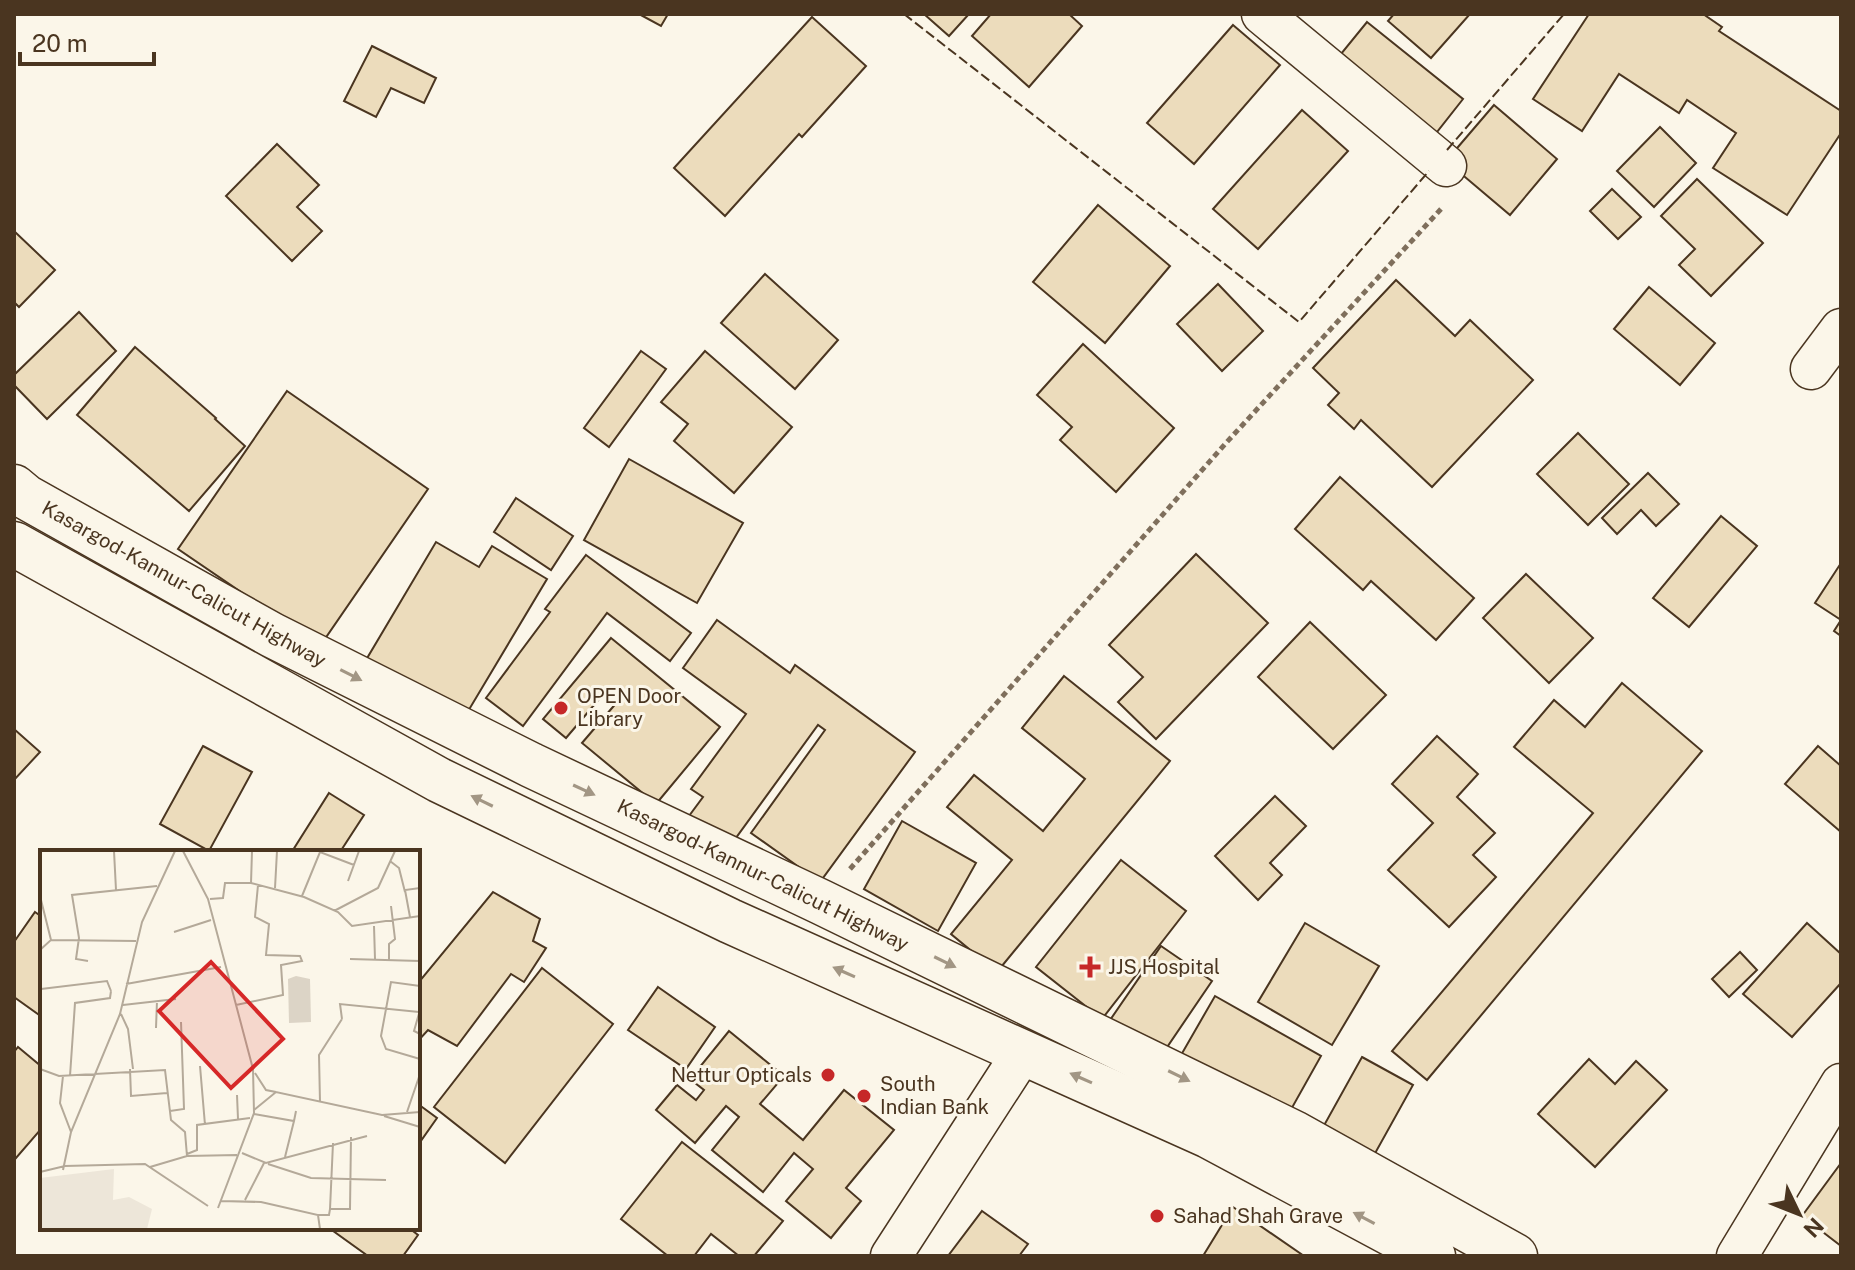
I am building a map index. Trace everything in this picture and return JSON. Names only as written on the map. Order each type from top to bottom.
[{"type":"highway","name":"Kasargod-Kannur-Calicut Highway","points":[[14,487],[40,505],[272,635],[531,765],[821,902],[1294,1133],[1515,1256]]},
{"type":"highway","points":[[14,544],[439,780],[730,921],[1209,1136],[1433,1256]]},
{"type":"street","points":[[1262,14],[1446,166]]},
{"type":"street","points":[[1811,369],[1841,329]]},
{"type":"street","points":[[891,1256],[1023,1052]]},
{"type":"street","points":[[1737,1256],[1841,1084]]},
{"type":"path","points":[[821,902],[1226,443],[1453,196],[1446,166]]},
{"type":"building","points":[[639,14],[668,14],[661,26]]},
{"type":"building","points":[[924,14],[969,14],[949,36]]},
{"type":"building","points":[[991,14],[1069,14],[1082,26],[1029,87],[972,36]]},
{"type":"building","points":[[1394,14],[1470,14],[1431,58],[1388,21]]},
{"type":"building","points":[[1589,14],[1703,14],[1722,27],[1719,31],[1841,111],[1841,133],[1787,215],[1713,168],[1736,133],[1687,100],[1679,113],[1619,74],[1582,131],[1533,99]]},
{"type":"building","points":[[812,17],[866,66],[725,216],[674,168]]},
{"type":"building","points":[[1367,22],[1463,99],[1433,137],[1336,60]]},
{"type":"building","points":[[1233,25],[1280,65],[1194,164],[1147,123]]},
{"type":"building","points":[[372,46],[436,78],[424,103],[391,88],[376,117],[344,101]]},
{"type":"building","points":[[1494,105],[1557,159],[1510,215],[1446,161]]},
{"type":"building","points":[[1302,110],[1348,151],[1258,249],[1213,209]]},
{"type":"building","points":[[1660,127],[1696,163],[1654,207],[1617,171]]},
{"type":"building","points":[[277,144],[319,185],[297,207],[322,231],[292,261],[226,196]]},
{"type":"building","points":[[1697,179],[1763,243],[1711,296],[1679,265],[1695,249],[1661,216]]},
{"type":"building","points":[[1612,189],[1641,217],[1618,239],[1590,211]]},
{"type":"building","points":[[1098,205],[1170,266],[1105,343],[1033,282]]},
{"type":"building","points":[[14,231],[55,270],[19,307],[14,302]]},
{"type":"building","points":[[765,274],[838,340],[795,389],[721,323]]},
{"type":"building","points":[[1396,280],[1455,336],[1470,320],[1533,380],[1432,487],[1361,420],[1354,429],[1328,405],[1339,393],[1313,368]]},
{"type":"building","points":[[1218,284],[1263,331],[1222,371],[1177,324]]},
{"type":"building","points":[[1649,287],[1715,343],[1680,385],[1614,329]]},
{"type":"building","points":[[79,312],[116,351],[47,419],[14,385],[14,375]]},
{"type":"building","points":[[1083,344],[1174,428],[1116,492],[1060,440],[1072,427],[1037,395]]},
{"type":"building","points":[[135,347],[245,446],[189,511],[77,415]]},
{"type":"building","points":[[641,351],[666,369],[609,447],[584,428]]},
{"type":"building","points":[[705,351],[792,427],[734,493],[674,441],[688,424],[661,402]]},
{"type":"building","points":[[287,391],[428,489],[320,646],[178,549]]},
{"type":"building","points":[[1578,433],[1629,484],[1588,525],[1537,474]]},
{"type":"building","points":[[629,459],[743,523],[697,603],[584,540]]},
{"type":"building","points":[[1648,473],[1679,504],[1656,526],[1641,510],[1617,534],[1602,518]]},
{"type":"building","points":[[1340,477],[1474,598],[1436,640],[1371,581],[1363,590],[1295,529]]},
{"type":"building","points":[[516,498],[573,536],[551,570],[494,532]]},
{"type":"building","points":[[1721,516],[1757,546],[1689,627],[1653,598]]},
{"type":"building","points":[[436,542],[479,567],[492,546],[547,579],[464,718],[366,660]]},
{"type":"building","points":[[1196,554],[1268,623],[1156,739],[1118,702],[1143,677],[1109,645]]},
{"type":"building","points":[[586,555],[691,633],[670,661],[607,613],[523,726],[486,698],[550,612],[545,609]]},
{"type":"building","points":[[1841,563],[1841,620],[1815,603]]},
{"type":"building","points":[[1526,574],[1593,638],[1549,683],[1483,618]]},
{"type":"building","points":[[717,620],[790,673],[795,665],[915,752],[820,882],[751,833],[825,730],[818,725],[730,846],[689,816],[703,797],[691,789],[746,714],[683,668]]},
{"type":"building","points":[[1841,620],[1841,636],[1834,631]]},
{"type":"building","points":[[1310,622],[1386,695],[1333,749],[1258,677]]},
{"type":"building","points":[[611,638],[720,727],[656,804],[582,743],[618,701],[606,691],[566,738],[543,719]]},
{"type":"building","points":[[1064,676],[1170,761],[997,972],[951,934],[1012,860],[947,807],[974,775],[1043,831],[1085,779],[1022,728]]},
{"type":"building","points":[[1622,683],[1702,751],[1427,1080],[1392,1051],[1593,813],[1514,747],[1554,700],[1585,727]]},
{"type":"building","points":[[14,729],[40,752],[14,780]]},
{"type":"building","points":[[1437,736],[1478,774],[1457,797],[1495,833],[1473,855],[1496,877],[1449,927],[1388,870],[1433,823],[1392,784]]},
{"type":"building","points":[[203,746],[252,772],[210,850],[160,824]]},
{"type":"building","points":[[1818,746],[1841,766],[1841,832],[1785,784]]},
{"type":"building","points":[[329,793],[364,815],[341,850],[293,850]]},
{"type":"building","points":[[1275,796],[1306,826],[1270,863],[1282,875],[1258,900],[1215,856]]},
{"type":"building","points":[[902,821],[976,863],[938,931],[864,889]]},
{"type":"building","points":[[1121,860],[1186,911],[1102,1019],[1036,967]]},
{"type":"building","points":[[493,892],[540,919],[533,941],[546,948],[524,982],[511,974],[457,1046],[428,1030],[420,1039],[420,981]]},
{"type":"building","points":[[35,912],[40,916],[40,1016],[14,997],[14,942]]},
{"type":"building","points":[[1305,923],[1379,966],[1332,1045],[1258,1002]]},
{"type":"building","points":[[1807,923],[1841,954],[1841,983],[1792,1037],[1743,994]]},
{"type":"building","points":[[1161,946],[1212,981],[1159,1059],[1108,1023]]},
{"type":"building","points":[[1740,952],[1757,970],[1729,997],[1712,979]]},
{"type":"building","points":[[542,968],[613,1024],[505,1163],[434,1107]]},
{"type":"building","points":[[658,987],[715,1027],[686,1069],[628,1030]]},
{"type":"building","points":[[1215,996],[1321,1056],[1284,1122],[1177,1062]]},
{"type":"building","points":[[729,1031],[784,1076],[760,1104],[803,1140],[844,1090],[894,1130],[846,1188],[861,1201],[831,1238],[786,1201],[813,1169],[794,1153],[763,1192],[712,1150],[739,1117],[726,1106],[695,1143],[656,1110],[677,1085],[696,1100],[704,1090],[690,1079]]},
{"type":"building","points":[[18,1047],[40,1065],[40,1130],[16,1158],[14,1156],[14,1052]]},
{"type":"building","points":[[1362,1057],[1413,1085],[1368,1166],[1317,1138]]},
{"type":"building","points":[[1589,1059],[1615,1084],[1636,1061],[1667,1090],[1595,1167],[1538,1114]]},
{"type":"building","points":[[420,1105],[437,1118],[420,1142]]},
{"type":"building","points":[[682,1142],[783,1221],[754,1256],[739,1256],[711,1234],[694,1256],[668,1256],[621,1219]]},
{"type":"building","points":[[1841,1163],[1841,1246],[1802,1216]]},
{"type":"building","points":[[1233,1207],[1304,1256],[1203,1256]]},
{"type":"building","points":[[982,1211],[1028,1244],[1019,1256],[948,1256]]},
{"type":"building","points":[[332,1230],[412,1230],[418,1235],[403,1256],[368,1256]]},
{"type":"fence","points":[[904,14],[1299,322],[1429,171]]},
{"type":"fence","points":[[1447,150],[1564,14]]},
{"type":"place","name":"OPEN Door Library","points":[[561,708]]},
{"type":"place","name":"JJS Hospital","points":[[1090,967]]},
{"type":"place","name":"Nettur Opticals","points":[[828,1075]]},
{"type":"place","name":"South Indian Bank","points":[[864,1096]]},
{"type":"place","name":"Sahad Shah Grave","points":[[1157,1216]]}]
